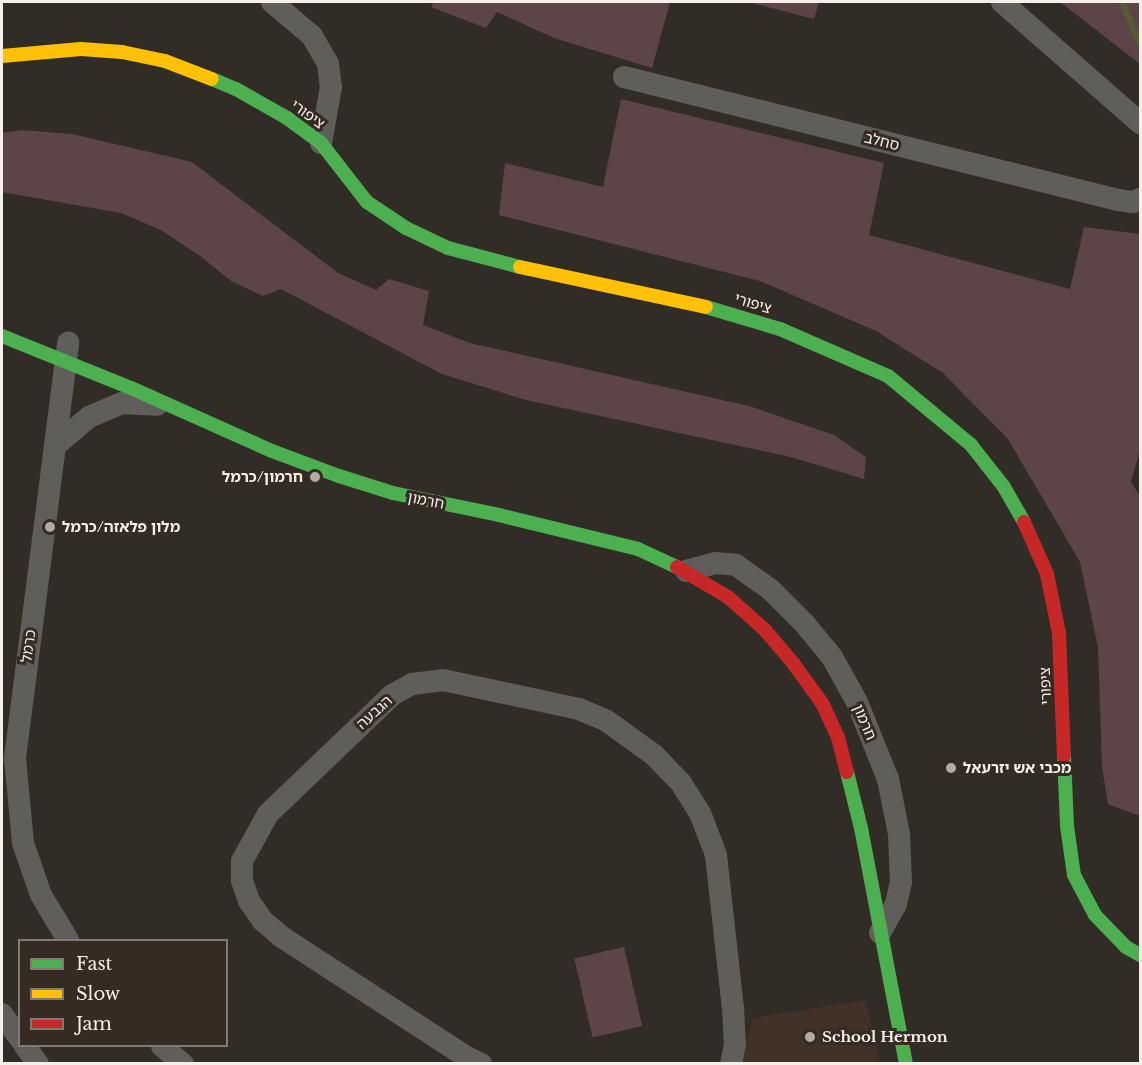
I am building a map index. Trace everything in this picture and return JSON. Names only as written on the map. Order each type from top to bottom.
[{"type":"street","points":[[272,2],[312,36],[328,64],[331,87],[321,143]]},
{"type":"street","points":[[1002,2],[1140,123]]},
{"type":"street","name":"ציפורי","points":[[2,56],[81,49],[122,52],[165,61],[236,89],[287,117],[321,143],[367,202],[406,228],[438,243],[513,266],[718,310],[780,329],[888,376],[970,445],[1009,496],[1031,534],[1047,574],[1059,633],[1067,826],[1074,875],[1095,915],[1126,947],[1140,955]]},
{"type":"street","name":"סחלב","points":[[624,77],[1118,200],[1133,202],[1140,199]]},
{"type":"street","name":"חרמון","points":[[2,336],[69,348],[173,406],[272,451],[339,476],[393,493],[586,534],[638,549],[686,571],[728,597],[765,630],[822,703],[838,737],[849,774],[906,1064]]},
{"type":"street","name":"כרמל","points":[[67,939],[41,895],[10,809],[17,737],[69,348]]},
{"type":"street","name":"חרמון","points":[[104,362],[173,406]]},
{"type":"street","points":[[55,446],[89,417],[122,403],[173,406]]},
{"type":"street","name":"חרמון","points":[[686,571],[715,563],[736,565],[771,590],[804,623],[832,657],[857,702],[888,779],[899,834],[901,882],[896,904],[880,933]]},
{"type":"street","name":"הגבעה","points":[[481,1064],[468,1058],[282,937],[263,921],[249,901],[242,880],[242,861],[268,814],[392,695],[412,684],[443,680],[579,709],[616,728],[654,755],[681,783],[700,813],[716,855],[735,1044],[731,1064]]},
{"type":"street","points":[[2,1014],[18,1036]]},
{"type":"street","points":[[26,1047],[38,1064]]},
{"type":"street","points":[[163,1047],[183,1064]]},
{"type":"shaded area","points":[[434,2],[670,2],[652,68],[554,38],[497,12],[486,28],[431,7]]},
{"type":"shaded area","points":[[748,2],[819,2],[814,19]]},
{"type":"shaded area","points":[[1060,2],[1140,2],[1140,64]]},
{"type":"shaded area","points":[[621,99],[884,163],[869,235],[1070,289],[1084,227],[1140,234],[1140,450],[1131,482],[1140,496],[1140,816],[1108,804],[1102,767],[1098,647],[1080,562],[1008,439],[943,373],[876,331],[760,281],[499,215],[505,163],[603,187]]},
{"type":"shaded area","points":[[22,130],[72,134],[192,162],[338,273],[376,290],[389,279],[429,291],[423,325],[470,343],[749,406],[834,435],[866,457],[864,479],[791,457],[526,400],[442,374],[281,289],[263,296],[231,281],[200,256],[161,230],[121,213],[2,192],[2,133]]},
{"type":"shaded area","points":[[624,947],[642,1026],[593,1037],[574,958]]},
{"type":"shaded area","name":"School Hermon","points":[[866,1000],[880,1063],[740,1064],[753,1018]]},
{"type":"waterway","points":[[1122,2],[1140,44]]},
{"type":"traffic: fast","points":[[212,79],[236,89],[287,118],[321,143],[367,202],[406,228],[448,248],[520,267]]},
{"type":"traffic: fast","points":[[706,307],[780,329],[888,376],[971,445],[1004,487],[1024,522]]},
{"type":"traffic: fast","points":[[2,336],[131,388],[272,451],[339,476],[393,493],[499,515],[638,549],[677,567]]},
{"type":"traffic: fast","points":[[1064,756],[1067,826],[1074,875],[1095,915],[1126,947],[1140,955]]},
{"type":"traffic: fast","points":[[847,772],[861,828],[906,1064]]},
{"type":"traffic: slow","points":[[2,56],[81,49],[122,52],[165,61],[212,79]]},
{"type":"traffic: slow","points":[[520,267],[706,307]]},
{"type":"traffic: jam","points":[[1024,522],[1047,574],[1059,633],[1064,756]]},
{"type":"traffic: jam","points":[[677,567],[728,597],[765,630],[793,663],[822,703],[838,737],[847,772]]},
{"type":"place","name":"חרמון/כרמל","points":[[315,477]]},
{"type":"place","name":"מלון פלאזה/כרמל","points":[[50,527]]},
{"type":"place","name":"מכבי אש יזרעאל","points":[[951,768]]},
{"type":"place","name":"School Hermon","points":[[810,1037]]}]
